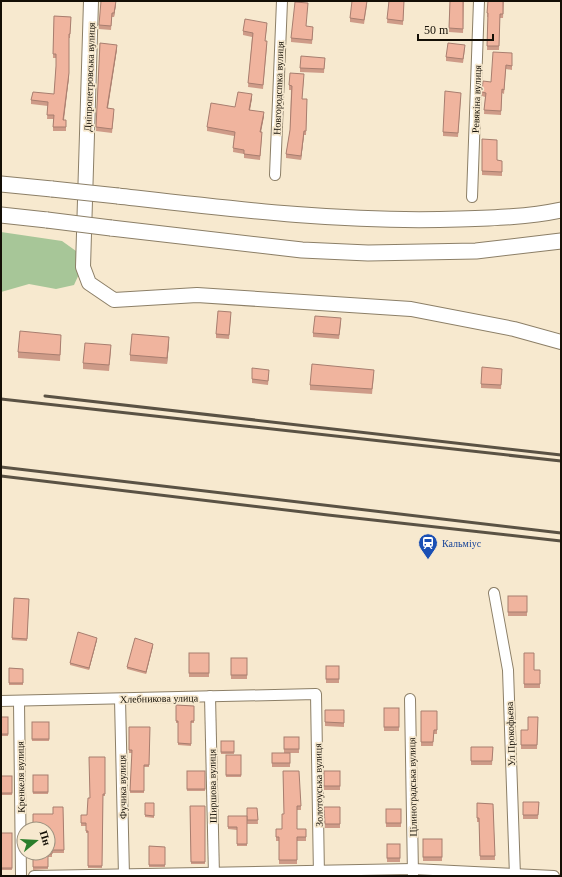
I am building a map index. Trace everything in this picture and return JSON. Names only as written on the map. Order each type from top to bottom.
[{"type":"main road","points":[[1,184],[237,209],[368,220],[520,216],[561,210]]},
{"type":"main road","points":[[1,215],[302,250],[368,253],[476,251],[561,241]]},
{"type":"street","name":"Дніпропетровська вулиця","points":[[91,1],[83,267],[89,283],[114,300],[197,295],[410,309],[514,328],[561,342]]},
{"type":"street","name":"Новгородсmка вулиця","points":[[275,175],[282,1]]},
{"type":"street","name":"Ревякiна вулиця","points":[[472,197],[479,1]]},
{"type":"street","name":"Ул Прокофьева","points":[[494,593],[508,670],[514,875]]},
{"type":"street","name":"Хлебникова улица","points":[[1,702],[316,694]]},
{"type":"street","name":"Золотоуська вулиця","points":[[316,694],[319,874]]},
{"type":"street","name":"Ширшова вулиця","points":[[210,696],[214,874]]},
{"type":"street","name":"Фучика вулиця","points":[[120,699],[124,875]]},
{"type":"street","name":"Цілиноградська вулиця","points":[[410,699],[413,873]]},
{"type":"street","name":"Кренкеля вулиця","points":[[19,702],[21,876]]},
{"type":"street","points":[[34,876],[413,873],[554,876]]},
{"type":"green space","points":[[1,232],[62,241],[76,251],[80,272],[74,285],[56,289],[29,284],[1,292]]},
{"type":"building","points":[[101,1],[116,1],[114,13],[112,13],[111,26],[99,25]]},
{"type":"building","points":[[352,1],[367,1],[364,20],[350,18]]},
{"type":"building","points":[[389,1],[404,1],[403,21],[387,19]]},
{"type":"building","points":[[450,1],[463,1],[463,29],[449,28]]},
{"type":"building","points":[[488,1],[503,1],[503,14],[500,14],[499,46],[487,46]]},
{"type":"building","points":[[295,2],[308,3],[306,26],[313,27],[312,40],[291,38]]},
{"type":"building","points":[[54,16],[71,17],[69,34],[69,73],[63,120],[66,120],[66,127],[53,127],[54,115],[47,115],[48,102],[31,100],[33,92],[54,94],[56,54],[53,54]]},
{"type":"building","points":[[245,19],[267,23],[263,85],[248,83],[253,33],[243,31]]},
{"type":"building","points":[[100,43],[117,45],[107,108],[114,109],[112,129],[96,127]]},
{"type":"building","points":[[448,43],[465,45],[463,59],[446,57]]},
{"type":"building","points":[[493,52],[512,53],[512,66],[506,65],[504,90],[502,89],[501,111],[484,110],[486,93],[482,92],[483,81],[491,82]]},
{"type":"building","points":[[301,56],[325,58],[324,69],[300,68]]},
{"type":"building","points":[[290,73],[304,74],[302,99],[307,99],[306,131],[304,131],[301,156],[286,154],[290,130],[292,86],[289,85]]},
{"type":"building","points":[[445,91],[461,93],[458,133],[443,132]]},
{"type":"building","points":[[238,92],[252,94],[249,110],[264,112],[260,132],[262,132],[260,156],[244,154],[244,150],[233,148],[235,132],[207,127],[211,103],[235,107]]},
{"type":"building","points":[[482,139],[497,140],[497,160],[502,161],[502,172],[482,171]]},
{"type":"building","points":[[218,311],[231,312],[229,335],[216,334]]},
{"type":"building","points":[[315,316],[341,318],[339,335],[313,333]]},
{"type":"building","points":[[20,331],[61,335],[60,355],[18,352]]},
{"type":"building","points":[[132,334],[169,337],[167,358],[130,355]]},
{"type":"building","points":[[85,343],[111,345],[109,365],[83,363]]},
{"type":"building","points":[[312,364],[374,370],[372,389],[310,385]]},
{"type":"building","points":[[482,367],[502,369],[501,385],[481,384]]},
{"type":"building","points":[[252,368],[269,370],[268,381],[252,379]]},
{"type":"building","points":[[508,596],[527,596],[527,612],[508,612]]},
{"type":"building","points":[[14,598],[29,599],[27,639],[12,638]]},
{"type":"building","points":[[78,632],[97,638],[89,668],[70,663]]},
{"type":"building","points":[[135,638],[153,644],[146,672],[127,667]]},
{"type":"building","points":[[189,653],[209,653],[209,673],[189,673]]},
{"type":"building","points":[[524,653],[534,653],[534,670],[540,670],[540,684],[524,684]]},
{"type":"building","points":[[231,658],[247,658],[247,675],[231,675]]},
{"type":"building","points":[[326,666],[339,666],[339,679],[326,679]]},
{"type":"building","points":[[9,668],[23,669],[23,683],[9,683]]},
{"type":"building","points":[[176,705],[194,706],[194,721],[191,721],[191,744],[178,743]]},
{"type":"building","points":[[384,708],[399,708],[399,727],[384,727]]},
{"type":"building","points":[[325,710],[344,710],[344,723],[325,722]]},
{"type":"building","points":[[421,711],[437,711],[437,730],[434,730],[433,742],[421,742]]},
{"type":"building","points":[[1,717],[8,717],[8,734],[1,734]]},
{"type":"building","points":[[528,717],[538,717],[537,745],[521,745],[521,730],[528,730]]},
{"type":"building","points":[[32,722],[49,722],[49,739],[32,739]]},
{"type":"building","points":[[129,727],[150,727],[149,765],[144,765],[144,791],[130,791],[132,750],[129,750]]},
{"type":"building","points":[[284,737],[299,737],[299,749],[284,749]]},
{"type":"building","points":[[221,741],[234,741],[234,752],[221,752]]},
{"type":"building","points":[[471,747],[493,747],[492,761],[471,761]]},
{"type":"building","points":[[272,753],[290,753],[290,763],[272,763]]},
{"type":"building","points":[[226,755],[241,755],[241,775],[226,775]]},
{"type":"building","points":[[89,757],[105,757],[102,866],[88,866],[88,831],[86,831],[86,823],[81,823],[81,815],[87,815],[88,798],[90,798]]},
{"type":"building","points":[[187,771],[205,771],[205,789],[187,789]]},
{"type":"building","points":[[283,771],[299,771],[301,806],[297,806],[297,829],[306,829],[306,837],[297,837],[297,860],[279,860],[279,837],[276,837],[276,829],[282,829],[282,814],[284,814]]},
{"type":"building","points":[[324,771],[340,771],[340,786],[324,786]]},
{"type":"building","points":[[33,775],[48,775],[48,792],[33,792]]},
{"type":"building","points":[[1,776],[12,776],[12,793],[1,793]]},
{"type":"building","points":[[523,802],[539,802],[538,815],[523,815]]},
{"type":"building","points":[[145,803],[154,803],[154,816],[145,815]]},
{"type":"building","points":[[477,803],[493,804],[495,856],[480,856]]},
{"type":"building","points":[[190,806],[205,806],[205,862],[191,862]]},
{"type":"building","points":[[53,807],[63,807],[64,850],[56,850],[56,821],[33,821],[33,814],[53,814]]},
{"type":"building","points":[[324,807],[340,807],[340,824],[325,824]]},
{"type":"building","points":[[247,808],[257,808],[258,820],[247,820]]},
{"type":"building","points":[[386,809],[401,809],[401,823],[386,823]]},
{"type":"building","points":[[228,816],[247,816],[247,844],[237,844],[237,827],[228,827]]},
{"type":"building","points":[[1,833],[12,833],[12,868],[1,868]]},
{"type":"building","points":[[423,839],[442,839],[442,857],[423,857]]},
{"type":"building","points":[[387,844],[400,844],[400,858],[387,858]]},
{"type":"building","points":[[149,846],[165,847],[165,865],[149,865]]},
{"type":"building","points":[[33,861],[48,861],[48,867],[33,867]]},
{"type":"railway","points":[[45,396],[561,455]]},
{"type":"railway","points":[[1,399],[561,461]]},
{"type":"railway","points":[[1,467],[561,533]]},
{"type":"railway","points":[[1,476],[561,541]]},
{"type":"place","name":"Кальміус","points":[[428,560]]}]
